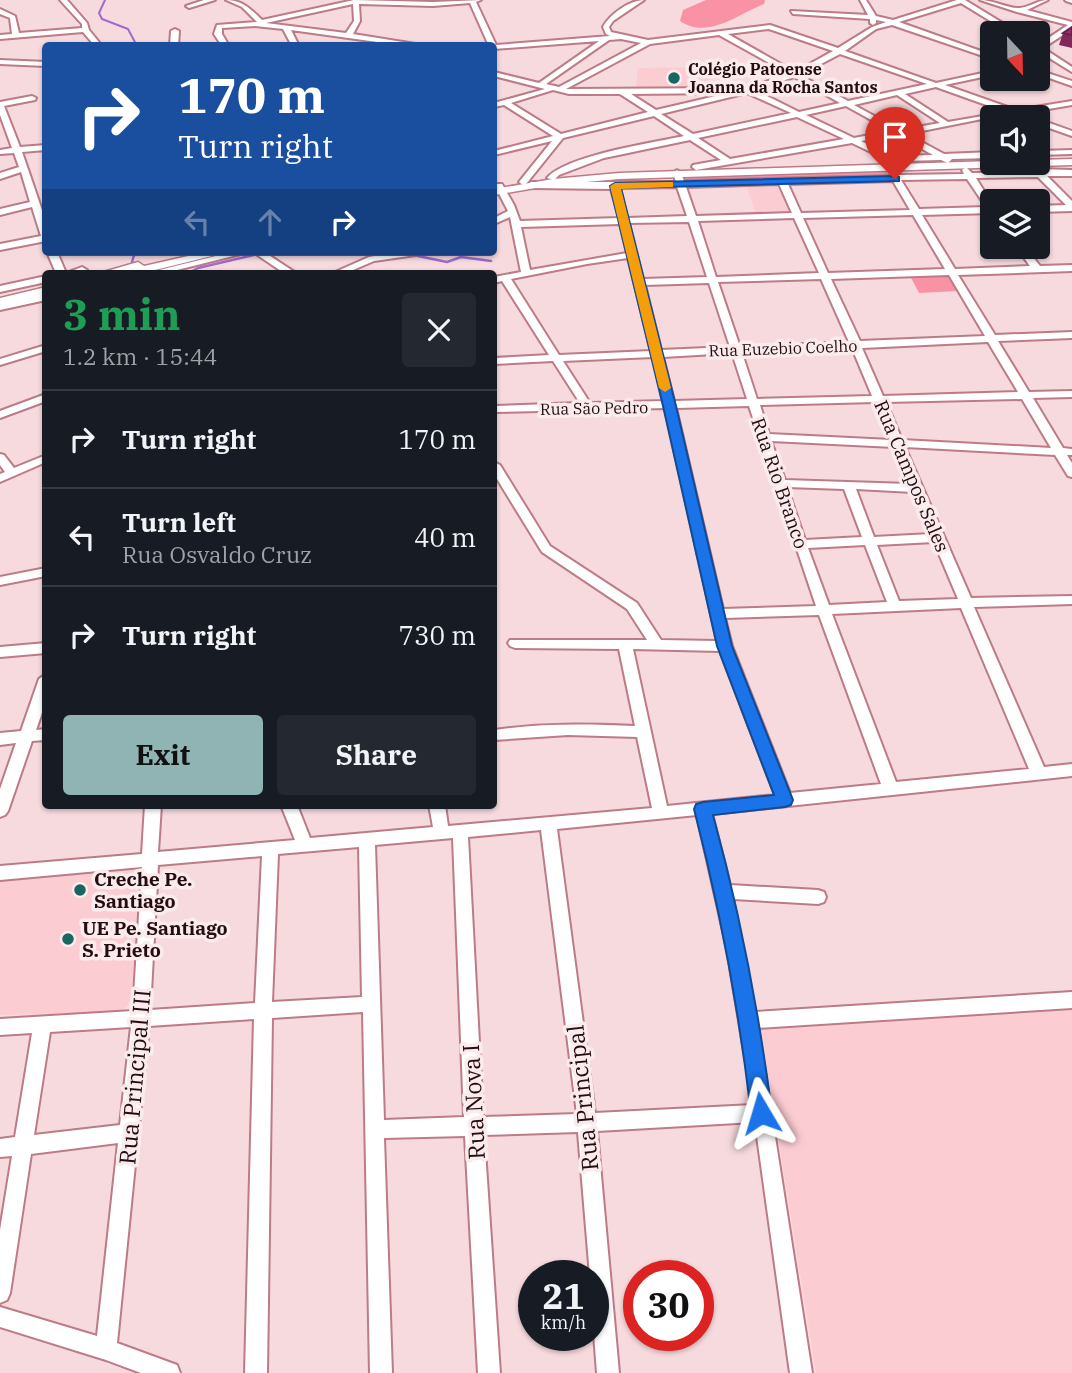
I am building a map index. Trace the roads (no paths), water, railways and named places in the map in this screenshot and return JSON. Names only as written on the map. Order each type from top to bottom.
[{"type":"main road","points":[[1050,157],[1072,160]]},
{"type":"main road","points":[[652,171],[678,179],[944,158],[980,159]]},
{"type":"main road","points":[[1050,162],[1072,160]]},
{"type":"main road","points":[[498,191],[527,183],[696,167],[893,163],[966,171],[980,163]]},
{"type":"main road","points":[[119,270],[182,256]]},
{"type":"main road","points":[[141,270],[204,256]]},
{"type":"main road","points":[[0,296],[42,290]]},
{"type":"main road","points":[[0,302],[42,290]]},
{"type":"street","points":[[63,0],[85,24],[96,42]]},
{"type":"street","points":[[189,6],[212,0]]},
{"type":"street","points":[[229,0],[244,6],[258,23],[392,42]]},
{"type":"street","points":[[641,0],[607,23],[608,33],[648,42],[770,27],[994,105]]},
{"type":"street","points":[[863,0],[876,17]]},
{"type":"street","points":[[874,28],[875,0]]},
{"type":"street","points":[[983,0],[1072,27]]},
{"type":"street","points":[[989,15],[1016,10],[1045,0]]},
{"type":"street","points":[[221,42],[219,26],[258,23],[359,2],[476,1],[491,42]]},
{"type":"street","points":[[497,152],[748,90],[794,75],[841,50],[874,28],[961,1],[998,21]]},
{"type":"street","points":[[349,34],[357,21],[359,2]]},
{"type":"street","points":[[0,11],[13,17],[16,36]]},
{"type":"street","points":[[793,12],[876,17],[980,53]]},
{"type":"street","points":[[1050,41],[1072,27]]},
{"type":"street","points":[[287,28],[395,42]]},
{"type":"street","points":[[287,28],[294,42]]},
{"type":"street","points":[[174,42],[175,31]]},
{"type":"street","points":[[0,37],[88,32]]},
{"type":"street","points":[[722,34],[944,158]]},
{"type":"street","points":[[497,47],[618,37]]},
{"type":"street","points":[[539,86],[607,38]]},
{"type":"street","points":[[497,103],[554,90],[648,42]]},
{"type":"street","points":[[1051,61],[1072,56]]},
{"type":"street","points":[[1051,61],[1072,70]]},
{"type":"street","points":[[0,62],[42,64]]},
{"type":"street","points":[[552,180],[556,173],[602,156],[980,76]]},
{"type":"street","points":[[1050,76],[1072,84]]},
{"type":"street","points":[[497,77],[554,90],[748,90],[855,140],[893,163],[895,179],[1072,473]]},
{"type":"street","points":[[623,92],[729,162]]},
{"type":"street","points":[[899,93],[948,125]]},
{"type":"street","points":[[32,98],[0,105],[35,196],[42,223]]},
{"type":"street","points":[[503,101],[560,137]]},
{"type":"street","points":[[1050,107],[1072,103]]},
{"type":"street","points":[[696,167],[980,119]]},
{"type":"street","points":[[1050,126],[1072,134]]},
{"type":"street","points":[[560,137],[543,156],[527,183],[615,186],[678,179],[895,179],[980,172]]},
{"type":"street","points":[[527,145],[543,156]]},
{"type":"street","points":[[0,152],[42,147]]},
{"type":"street","points":[[1050,155],[1072,152]]},
{"type":"street","points":[[0,176],[24,168]]},
{"type":"street","points":[[966,171],[980,192]]},
{"type":"street","points":[[1050,174],[1072,173]]},
{"type":"street","points":[[1042,175],[1072,207]]},
{"type":"street","name":"Rua Rio Branco","points":[[678,179],[800,544],[891,790]]},
{"type":"street","name":"Rua Campos Sales","points":[[782,181],[856,345],[1039,774]]},
{"type":"street","points":[[615,186],[670,406],[716,614],[725,646],[785,800]]},
{"type":"street","points":[[498,191],[511,213],[526,274]]},
{"type":"street","points":[[0,212],[35,196]]},
{"type":"street","points":[[1050,208],[1072,207]]},
{"type":"street","points":[[514,224],[980,210]]},
{"type":"street","points":[[497,220],[511,213]]},
{"type":"street","points":[[0,247],[42,239]]},
{"type":"street","points":[[588,408],[499,279],[632,255]]},
{"type":"street","points":[[165,270],[226,256]]},
{"type":"street","points":[[264,256],[286,270]]},
{"type":"street","points":[[345,270],[372,259],[391,256]]},
{"type":"street","points":[[1029,259],[1037,269]]},
{"type":"street","points":[[639,282],[1072,268]]},
{"type":"street","points":[[0,289],[42,280]]},
{"type":"street","points":[[0,307],[42,298]]},
{"type":"street","name":"Rua Euzebio Coelho","points":[[497,361],[1072,335]]},
{"type":"street","points":[[0,362],[42,349]]},
{"type":"street","name":"Rua São Pedro","points":[[497,409],[1072,394]]},
{"type":"street","points":[[0,415],[42,399]]},
{"type":"street","points":[[764,437],[1072,452]]},
{"type":"street","points":[[0,457],[6,475],[42,460]]},
{"type":"street","points":[[497,470],[546,549],[632,606],[657,645]]},
{"type":"street","points":[[780,483],[917,488]]},
{"type":"street","points":[[848,485],[895,607]]},
{"type":"street","points":[[800,544],[939,538]]},
{"type":"street","points":[[0,581],[42,573]]},
{"type":"street","points":[[716,614],[895,607],[966,601],[1072,600]]},
{"type":"street","points":[[516,643],[725,646]]},
{"type":"street","points":[[625,645],[661,813]]},
{"type":"street","points":[[0,652],[42,648]]},
{"type":"street","points":[[0,811],[42,690]]},
{"type":"street","points":[[497,735],[570,728],[642,732]]},
{"type":"street","points":[[0,739],[42,734]]},
{"type":"street","points":[[0,873],[703,809],[1072,770]]},
{"type":"street","name":"Rua Principal III","points":[[106,1349],[141,1018],[153,809]]},
{"type":"street","points":[[291,809],[304,844]]},
{"type":"street","name":"Rua Nova I","points":[[439,809],[451,831],[474,1126],[489,1373]]},
{"type":"street","points":[[703,809],[725,892],[750,1020],[761,1113],[801,1373]]},
{"type":"street","name":"Rua Principal","points":[[548,823],[587,1123],[608,1373]]},
{"type":"street","points":[[367,839],[381,1373]]},
{"type":"street","points":[[256,1373],[263,1011],[270,847]]},
{"type":"street","points":[[725,892],[818,897]]},
{"type":"street","points":[[750,1020],[1072,1000]]},
{"type":"street","points":[[0,1027],[370,1004]]},
{"type":"street","points":[[0,1293],[42,1025]]},
{"type":"street","points":[[376,1129],[587,1123],[761,1113]]},
{"type":"street","points":[[0,1148],[129,1133]]},
{"type":"street","points":[[0,1317],[106,1349],[132,1367],[169,1373]]},
{"type":"waterway","points":[[105,0],[99,13],[102,19],[128,29],[135,42]]},
{"type":"waterway","points":[[132,262],[134,256]]},
{"type":"waterway","points":[[194,270],[250,256]]},
{"type":"waterway","points":[[418,256],[447,262],[461,257],[491,261]]},
{"type":"place","name":"Colégio Patoense Joanna da Rocha Santos","points":[[674,78]]},
{"type":"place","name":"Creche Pe. Santiago","points":[[80,890]]},
{"type":"place","name":"UE Pe. Santiago S. Prieto","points":[[68,939]]}]
